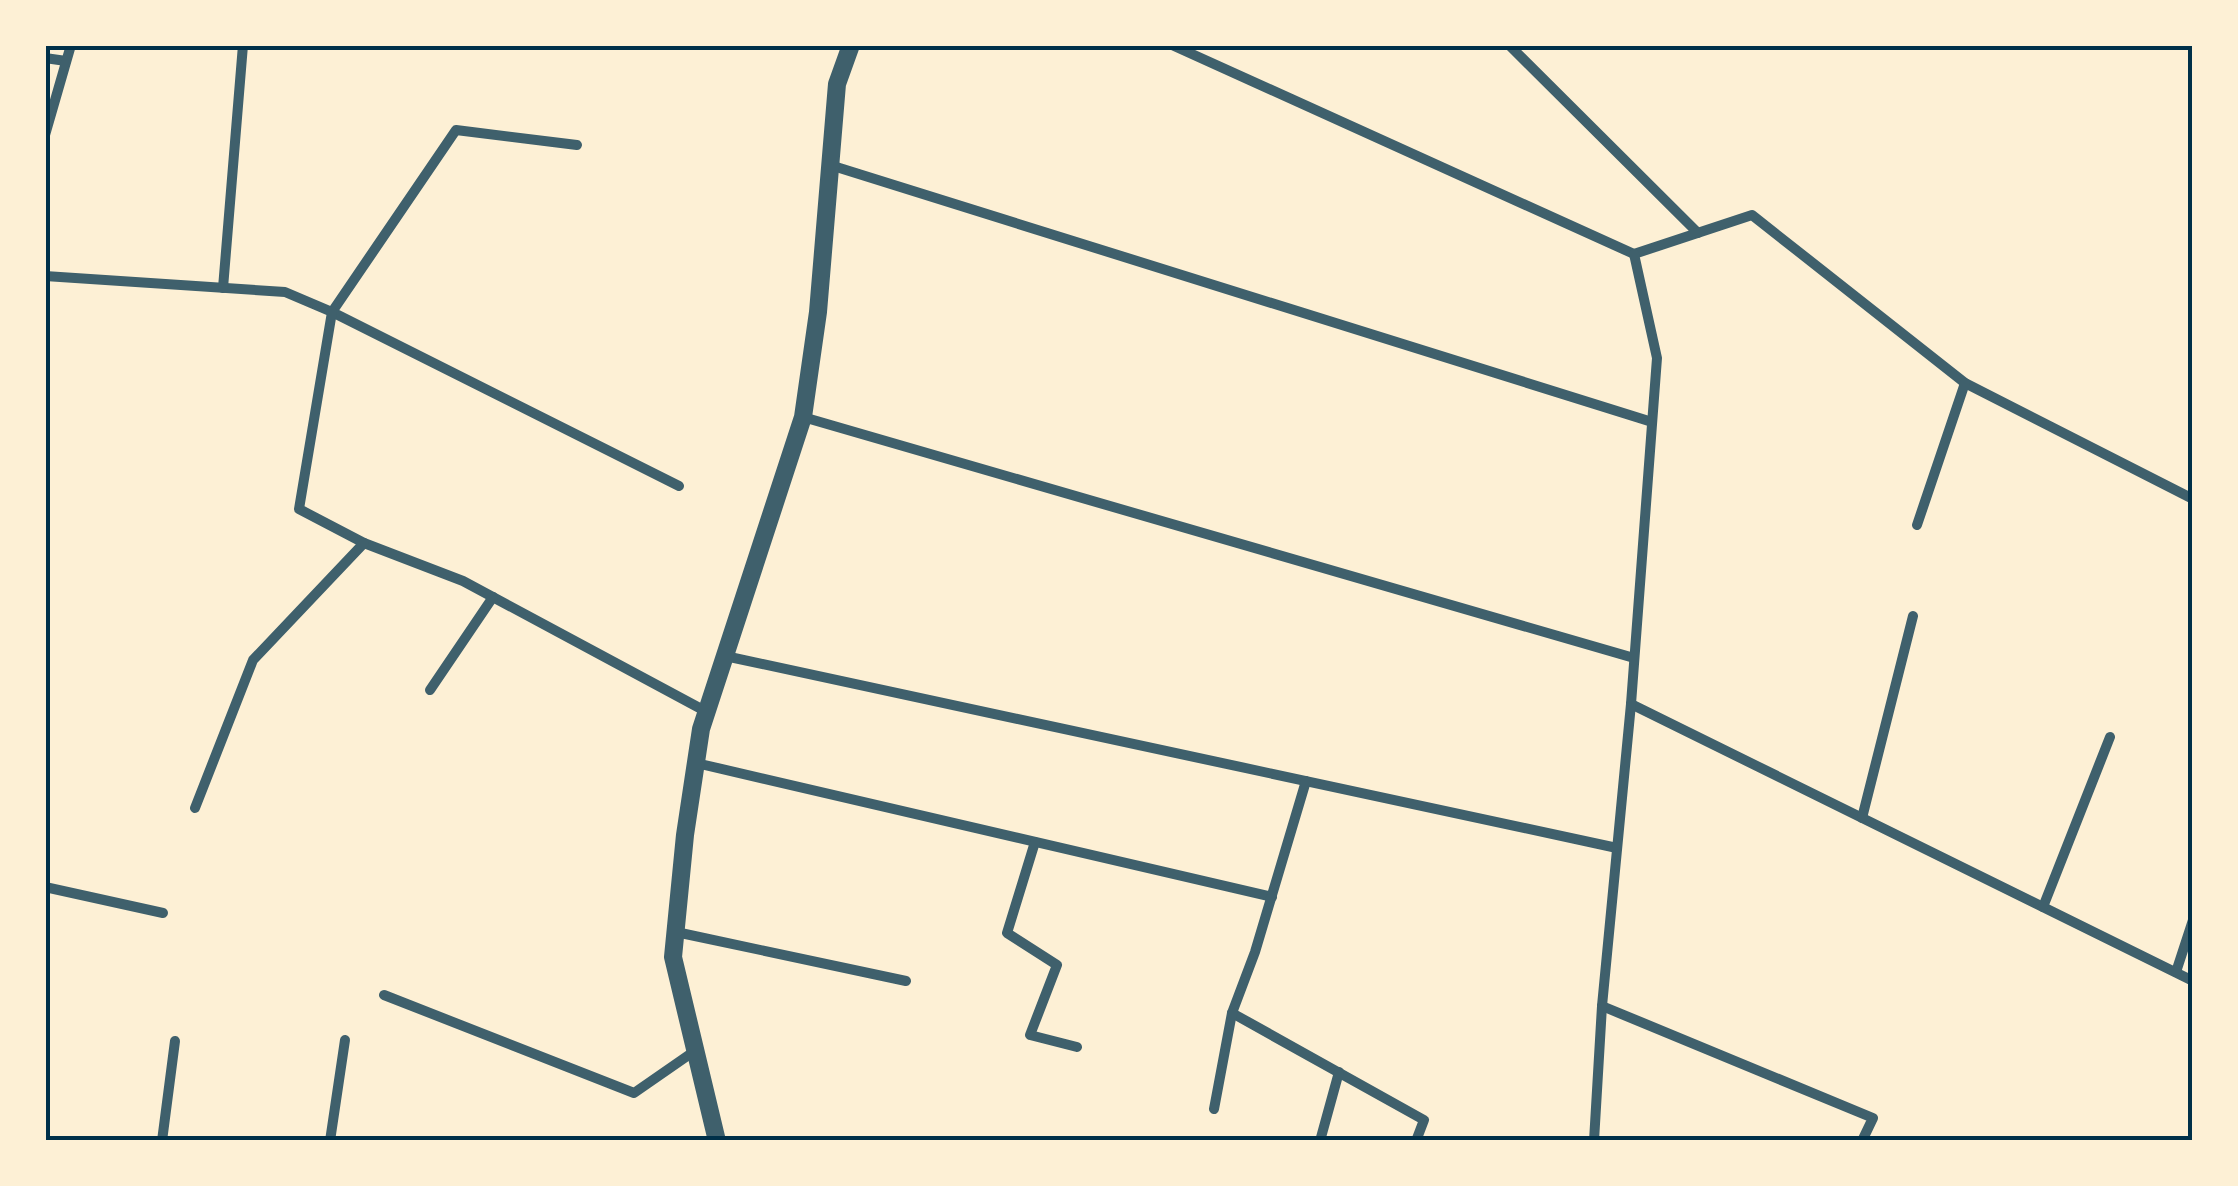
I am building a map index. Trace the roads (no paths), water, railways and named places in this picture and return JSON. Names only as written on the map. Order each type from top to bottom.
[{"type":"street","points":[[45,135],[71,45]]},
{"type":"street","points":[[224,288],[244,45]]},
{"type":"street","points":[[717,1141],[673,957],[684,835],[706,712],[803,417],[818,312],[837,84],[852,45]]},
{"type":"street","points":[[1172,45],[1634,254],[1752,216],[1965,383],[2193,499]]},
{"type":"street","points":[[1510,45],[1698,233]]},
{"type":"street","points":[[45,58],[66,61]]},
{"type":"street","points":[[577,145],[456,130],[332,312],[298,508],[364,543],[462,580],[706,712]]},
{"type":"street","points":[[830,166],[1652,422]]},
{"type":"street","points":[[1594,1141],[1657,358],[1634,254]]},
{"type":"street","points":[[45,276],[286,292],[679,486]]},
{"type":"street","points":[[1916,525],[1965,383]]},
{"type":"street","points":[[803,417],[1634,658]]},
{"type":"street","points":[[195,808],[253,660],[364,543]]},
{"type":"street","points":[[430,690],[493,597]]},
{"type":"street","points":[[1862,818],[1913,616]]},
{"type":"street","points":[[725,656],[1617,848]]},
{"type":"street","points":[[1631,704],[2193,981]]},
{"type":"street","points":[[2042,907],[2110,737]]},
{"type":"street","points":[[696,763],[1272,897]]},
{"type":"street","points":[[1214,1109],[1232,1014],[1306,782]]},
{"type":"street","points":[[1035,842],[1006,933],[1056,966],[1030,1035],[1078,1046]]},
{"type":"street","points":[[45,887],[163,914]]},
{"type":"street","points":[[2176,972],[2193,920]]},
{"type":"street","points":[[676,932],[906,980]]},
{"type":"street","points":[[384,996],[634,1093],[696,1050]]},
{"type":"street","points":[[1602,1006],[1873,1118],[1862,1141]]},
{"type":"street","points":[[1232,1014],[1424,1120],[1416,1141]]},
{"type":"street","points":[[330,1141],[345,1040]]},
{"type":"street","points":[[162,1141],[176,1041]]},
{"type":"street","points":[[1320,1141],[1339,1072]]}]
